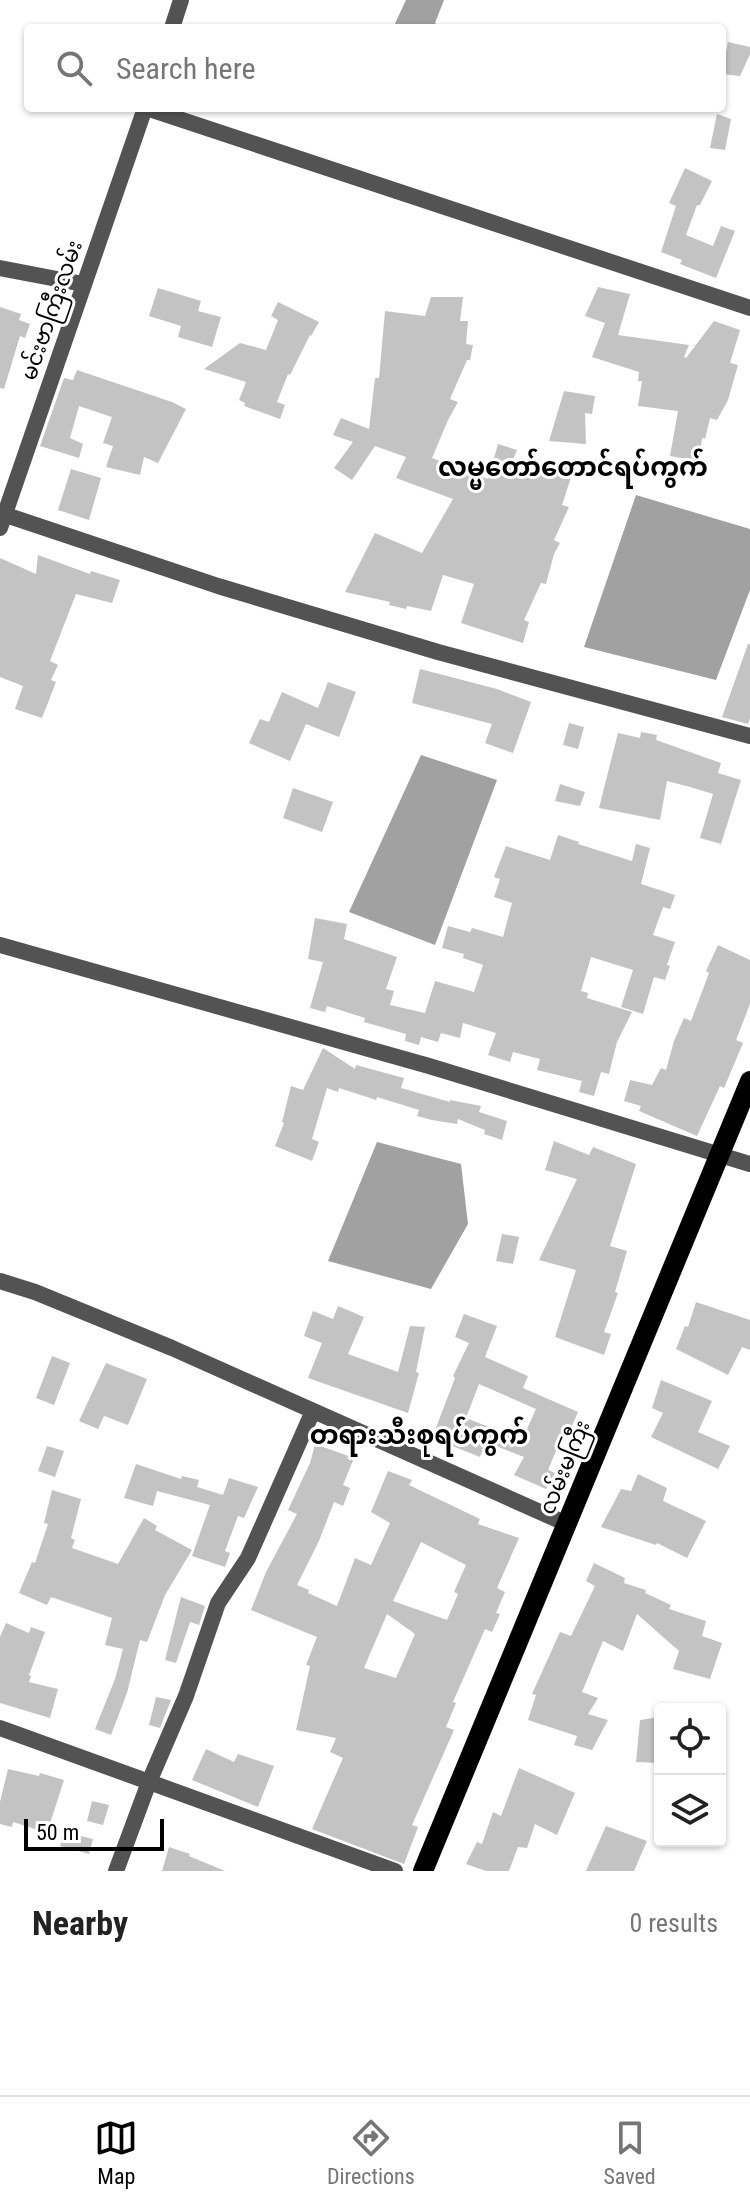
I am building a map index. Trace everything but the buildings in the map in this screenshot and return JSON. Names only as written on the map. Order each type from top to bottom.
[{"type":"main road","name":"လမ်းမကြီး","points":[[423,1871],[750,1081]]},
{"type":"street","points":[[173,24],[181,0]]},
{"type":"street","name":"မင်းဗာကြီးလမ်း","points":[[2,518],[144,112]]},
{"type":"street","points":[[157,112],[750,308]]},
{"type":"street","points":[[0,268],[83,284]]},
{"type":"street","points":[[2,518],[438,652],[750,736]]},
{"type":"street","points":[[0,945],[429,1066],[750,1164]]},
{"type":"street","points":[[0,1281],[35,1292],[172,1348],[567,1524]]},
{"type":"street","points":[[116,1871],[149,1782],[186,1696],[218,1603],[248,1558],[313,1411]]},
{"type":"street","points":[[0,1728],[395,1871]]},
{"type":"shaded area","points":[[406,0],[444,0],[437,24],[395,24]]},
{"type":"shaded area","points":[[636,495],[750,529],[750,590],[716,680],[584,647]]},
{"type":"shaded area","points":[[421,755],[497,780],[435,945],[349,912]]},
{"type":"shaded area","points":[[377,1142],[461,1164],[468,1224],[431,1289],[328,1261]]},
{"type":"district","name":"လမ္မတော်တောင်ရပ်ကွက်","points":[[573,467]]},
{"type":"district","name":"တရားသီးစုရပ်ကွက်","points":[[419,1435]]}]
